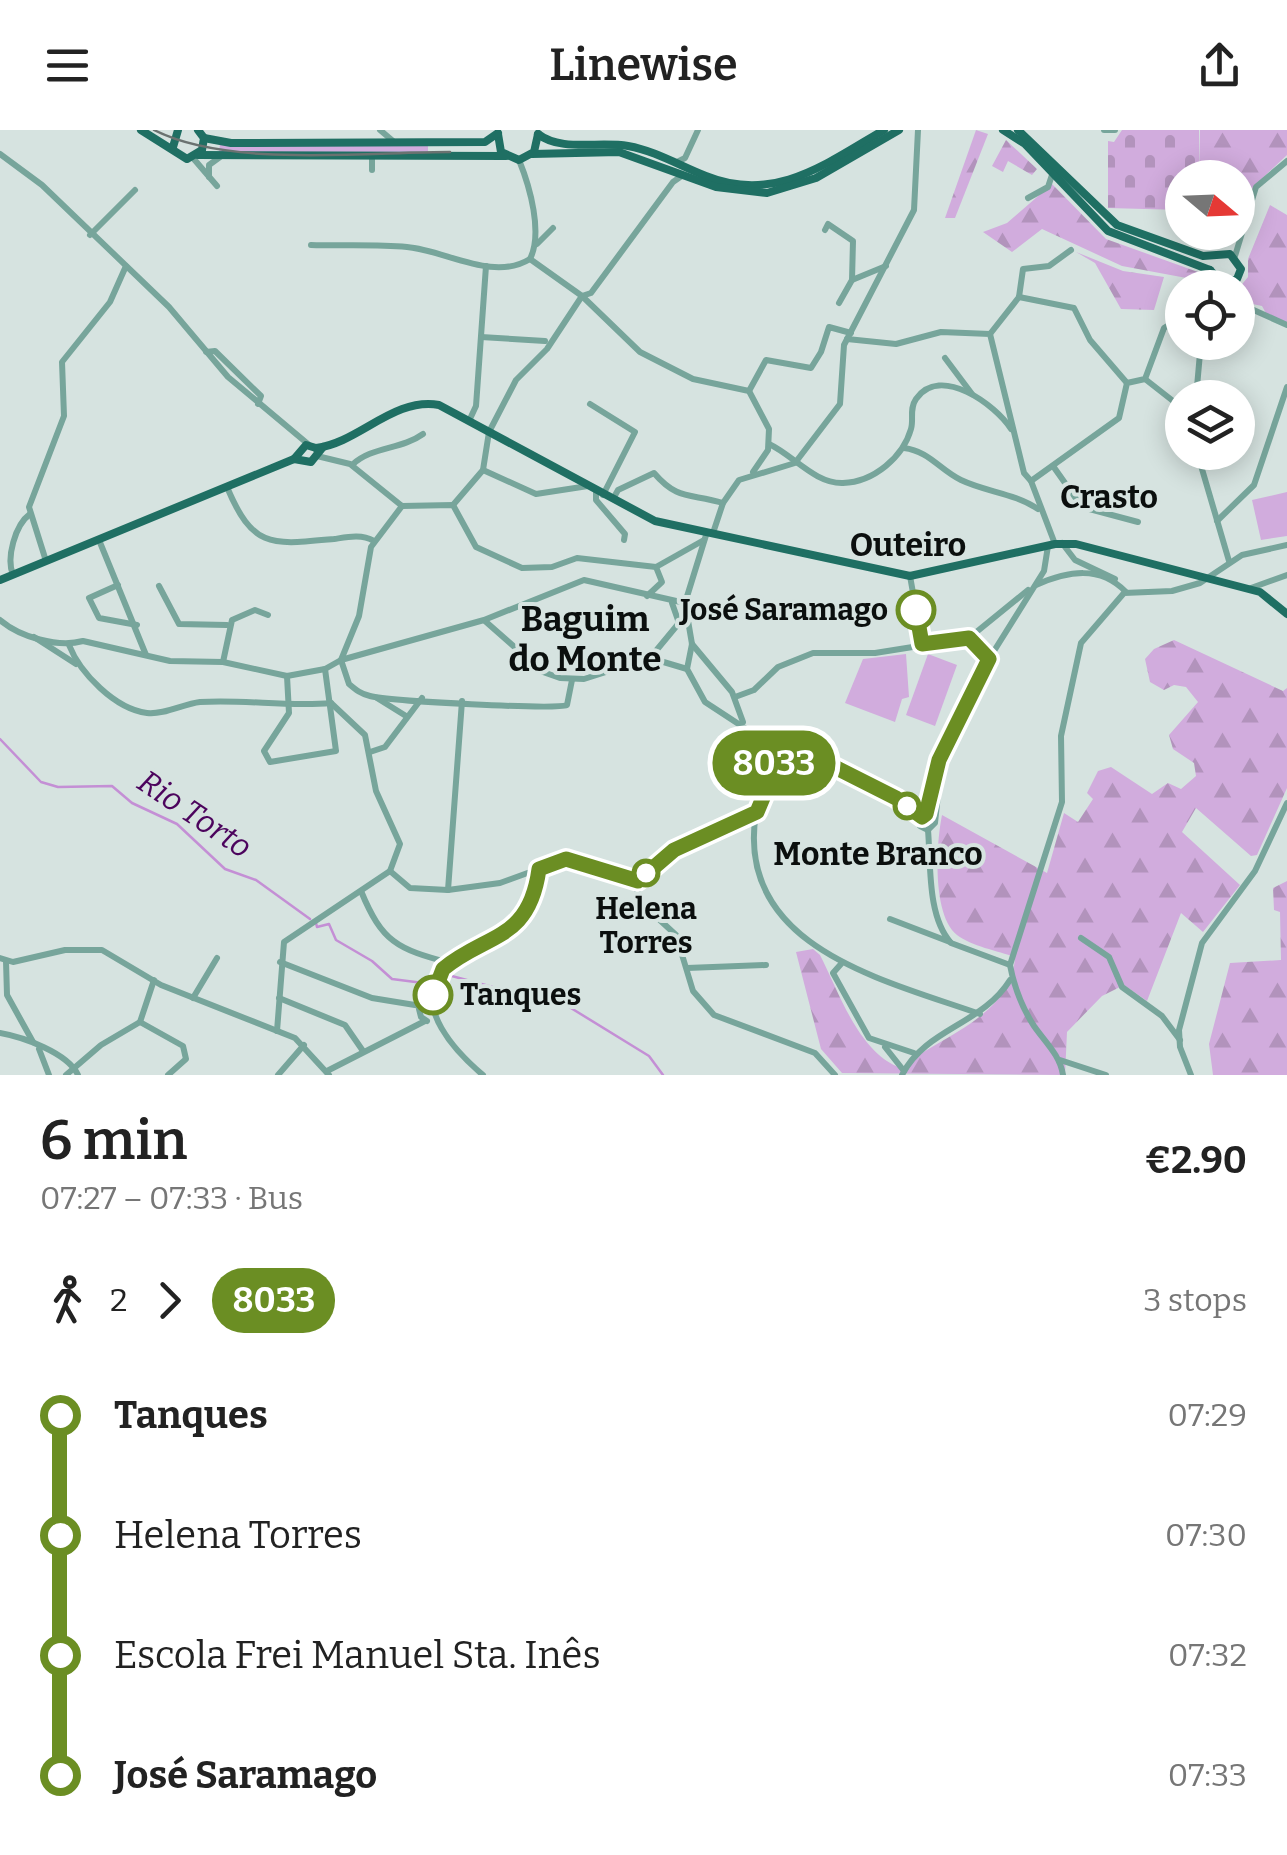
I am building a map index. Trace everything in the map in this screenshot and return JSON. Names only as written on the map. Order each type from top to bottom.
[{"type":"main road","points":[[141,130],[173,148],[180,157],[506,156],[519,160],[532,154],[619,152],[740,193],[780,192],[816,178],[899,130]]},
{"type":"main road","points":[[173,148],[178,130]]},
{"type":"main road","points":[[532,154],[537,132],[553,143],[630,146],[722,182],[766,186],[806,175],[884,130]]},
{"type":"main road","points":[[1003,130],[1024,144],[1114,235],[1210,270],[1225,255]]},
{"type":"main road","points":[[1018,130],[1111,222],[1151,240],[1225,255],[1237,270]]},
{"type":"main road","points":[[196,157],[201,134],[231,143],[485,142],[499,131]]},
{"type":"main road","points":[[499,131],[498,146],[506,156]]},
{"type":"main road","points":[[0,580],[420,404],[439,405],[655,521],[708,535],[910,576],[1055,544],[1249,589],[1269,596],[1287,614]]},
{"type":"street","points":[[368,142],[377,130],[394,142]]},
{"type":"street","points":[[676,162],[685,158],[698,130]]},
{"type":"street","points":[[687,669],[692,644],[684,603],[723,503],[739,480],[753,472],[795,463],[840,404],[849,336],[914,210],[916,130]]},
{"type":"street","points":[[1104,130],[1115,130]]},
{"type":"street","points":[[0,154],[42,185],[126,266],[228,377],[308,451],[352,465],[402,506],[453,505],[483,470],[489,432],[516,380],[547,349],[582,296],[590,294],[672,182],[684,174]]},
{"type":"street","points":[[196,157],[218,186]]},
{"type":"street","points":[[209,178],[209,166],[220,157]]},
{"type":"street","points":[[372,158],[372,170]]},
{"type":"street","points":[[519,160],[536,244]]},
{"type":"street","points":[[1225,255],[1238,238],[1256,188],[1287,161]]},
{"type":"street","points":[[1028,198],[1048,187],[1052,175]]},
{"type":"street","points":[[90,235],[135,190]]},
{"type":"street","points":[[825,230],[828,224],[853,241],[852,280],[839,302]]},
{"type":"street","points":[[311,245],[406,247],[486,266],[522,264],[552,228]]},
{"type":"street","points":[[990,334],[1019,297],[1023,269],[1048,266],[1071,250]]},
{"type":"street","points":[[530,259],[582,296],[640,352],[659,364],[693,379],[749,390],[767,420],[769,444],[753,472]]},
{"type":"street","points":[[46,561],[30,514],[33,492],[64,416],[62,362],[97,321],[126,266]]},
{"type":"street","points":[[469,421],[476,406],[486,266]]},
{"type":"street","points":[[852,280],[887,266]]},
{"type":"street","points":[[1019,297],[1074,308],[1101,356],[1128,382]]},
{"type":"street","points":[[1255,311],[1287,326]]},
{"type":"street","points":[[749,390],[766,360],[810,368],[821,352],[829,326],[849,336],[896,344],[942,332],[990,334]]},
{"type":"street","points":[[1145,379],[1165,327]]},
{"type":"street","points":[[990,334],[1024,473],[1032,481],[1055,544],[1072,558],[1126,592],[1172,591],[1209,579],[1229,561],[1287,545]]},
{"type":"street","points":[[481,337],[545,341]]},
{"type":"street","points":[[206,352],[213,350],[235,370],[261,396],[258,404]]},
{"type":"street","points":[[945,358],[972,394]]},
{"type":"street","points":[[228,377],[235,370]]},
{"type":"street","points":[[1128,382],[1145,379],[1165,395]]},
{"type":"street","points":[[1032,481],[1119,418],[1128,382]]},
{"type":"street","points":[[769,444],[795,463],[846,483],[869,476],[904,448],[912,405],[920,394],[944,386],[972,394],[997,410],[1018,438]]},
{"type":"street","points":[[1218,521],[1254,486],[1287,387]]},
{"type":"street","points":[[590,404],[635,432],[596,490],[596,500],[625,534],[624,540]]},
{"type":"street","points":[[352,465],[366,455],[397,447],[423,434]]},
{"type":"street","points":[[338,440],[334,452],[338,459]]},
{"type":"street","points":[[904,448],[928,455],[962,481],[1012,496],[1040,511]]},
{"type":"street","points":[[1053,466],[1082,507],[1138,522]]},
{"type":"street","points":[[483,470],[536,494],[596,490]]},
{"type":"street","points":[[1202,470],[1229,561]]},
{"type":"street","points":[[613,500],[618,490],[654,472],[670,490],[682,496],[723,503]]},
{"type":"street","points":[[227,487],[245,528],[256,535],[296,542],[360,536],[374,541]]},
{"type":"street","points":[[453,505],[476,547],[522,568],[552,567],[578,558],[656,567],[708,535]]},
{"type":"street","points":[[402,506],[374,541],[359,616],[341,660],[350,684],[406,716]]},
{"type":"street","points":[[13,574],[8,562],[22,520],[30,514]]},
{"type":"street","points":[[99,540],[146,655]]},
{"type":"street","points":[[928,830],[920,826],[927,816],[941,756],[989,659],[1055,544]]},
{"type":"street","points":[[647,596],[662,582],[656,567]]},
{"type":"street","points":[[735,696],[754,690],[778,666],[813,653],[875,653],[969,638],[1034,586],[1082,571],[1118,584]]},
{"type":"street","points":[[910,576],[922,644]]},
{"type":"street","points":[[1249,589],[1287,576]]},
{"type":"street","points":[[33,636],[68,645],[83,641],[170,661],[223,662],[288,676],[325,669],[341,660],[484,620],[584,580],[684,603]]},
{"type":"street","points":[[118,585],[89,598],[99,618],[136,625]]},
{"type":"street","points":[[159,586],[179,624],[227,625],[249,610],[259,610],[268,616]]},
{"type":"street","points":[[1063,1075],[1059,1059],[1032,1023],[1010,979],[1010,965],[1062,802],[1062,736],[1082,644],[1126,592]]},
{"type":"street","points":[[484,620],[543,672],[572,680],[650,658],[678,627],[672,603]]},
{"type":"street","points":[[0,620],[76,664],[95,686],[150,713],[199,702],[288,707],[331,703],[362,730],[376,791],[400,844],[390,871],[284,942],[277,1031]]},
{"type":"street","points":[[223,662],[227,625]]},
{"type":"street","points":[[969,638],[989,659]]},
{"type":"street","points":[[692,644],[735,696],[743,724]]},
{"type":"street","points":[[68,645],[76,664]]},
{"type":"street","points":[[650,658],[687,669],[710,707],[776,744],[791,745],[927,816],[934,826],[928,830]]},
{"type":"street","points":[[288,676],[288,707],[264,751],[270,762],[336,751],[325,669]]},
{"type":"street","points":[[376,697],[558,708],[569,702],[572,680]]},
{"type":"street","points":[[370,752],[385,746],[422,698]]},
{"type":"street","points":[[448,890],[462,701]]},
{"type":"street","points":[[776,744],[770,781],[757,812],[754,846],[771,904],[828,957],[841,964],[980,1014]]},
{"type":"street","points":[[1192,1075],[1179,1030],[1202,942],[1255,871],[1287,804]]},
{"type":"street","points":[[757,812],[674,850],[638,881],[638,904],[676,935],[694,991],[714,1015],[815,1053],[835,1075]]},
{"type":"street","points":[[928,830],[934,900],[939,924],[951,943]]},
{"type":"street","points":[[390,871],[410,888],[448,890],[500,883],[566,859],[638,881]]},
{"type":"street","points":[[483,1075],[454,1050],[436,1016],[433,1004],[439,975],[450,963],[508,932],[526,906],[539,869]]},
{"type":"street","points":[[360,891],[374,922],[389,941],[450,963]]},
{"type":"street","points":[[890,919],[1010,965]]},
{"type":"street","points":[[1081,938],[1109,957],[1122,987],[1162,1016],[1181,1040]]},
{"type":"street","points":[[48,1075],[36,1045],[7,995],[3,960],[94,947],[192,998],[304,1045],[328,1073],[363,1051],[436,1016]]},
{"type":"street","points":[[828,957],[869,1038],[914,1054]]},
{"type":"street","points":[[192,998],[217,958]]},
{"type":"street","points":[[280,962],[372,998],[421,1006],[433,1004]]},
{"type":"street","points":[[833,973],[841,964]]},
{"type":"street","points":[[687,968],[766,965]]},
{"type":"street","points":[[884,1046],[903,1073],[914,1054],[980,1014],[1010,979]]},
{"type":"street","points":[[66,1075],[77,1072],[84,1057],[140,1022],[154,980]]},
{"type":"street","points":[[279,998],[344,1026],[363,1051]]},
{"type":"street","points":[[421,1006],[419,1014],[425,1020]]},
{"type":"street","points":[[140,1022],[184,1046],[186,1060],[168,1075]]},
{"type":"street","points":[[0,1033],[36,1045],[77,1072]]},
{"type":"street","points":[[278,1075],[304,1045]]},
{"type":"street","points":[[1059,1059],[1106,1075]]},
{"type":"green space","points":[[976,130],[988,134],[955,218],[945,218]]},
{"type":"green space","points":[[1122,130],[1199,130],[1199,160],[1165,160],[1165,210],[1108,208],[1108,141],[1114,142]]},
{"type":"green space","points":[[1200,130],[1287,130],[1287,155],[1255,185],[1255,160],[1199,160]]},
{"type":"green space","points":[[1006,140],[1037,169],[1032,175],[1008,161],[1003,172],[992,166]]},
{"type":"green space","points":[[220,144],[428,145],[428,155],[219,152]]},
{"type":"green space","points":[[1052,184],[1106,239],[1192,270],[1165,270],[1165,274],[1122,266],[1042,229],[1012,252],[983,232],[1007,223]]},
{"type":"green space","points":[[1270,205],[1287,215],[1287,324],[1255,305],[1255,270],[1248,270],[1248,259],[1255,250]]},
{"type":"green space","points":[[1076,252],[1123,271],[1164,277],[1154,310],[1121,309],[1095,263]]},
{"type":"green space","points":[[1287,492],[1287,536],[1261,540],[1252,500]]},
{"type":"green space","points":[[1174,640],[1283,691],[1287,688],[1287,788],[1257,855],[1251,856],[1196,808],[1182,832],[1240,885],[1203,932],[1181,913],[1147,1001],[1124,985],[1102,996],[1067,1032],[1065,1075],[842,1073],[821,1049],[796,952],[813,949],[820,955],[864,1039],[891,1063],[907,1070],[914,1058],[978,1018],[1004,991],[1015,957],[970,942],[949,925],[938,878],[942,815],[1047,873],[1064,813],[1078,822],[1093,799],[1087,793],[1098,771],[1111,767],[1152,794],[1168,783],[1181,789],[1196,776],[1194,763],[1173,749],[1169,735],[1198,702],[1186,687],[1174,685],[1164,690],[1150,682],[1145,659],[1154,649]]},
{"type":"green space","points":[[906,654],[909,697],[902,699],[895,722],[845,703],[863,659]]},
{"type":"green space","points":[[928,654],[957,665],[935,726],[906,715]]},
{"type":"green space","points":[[1287,881],[1287,1075],[1213,1075],[1209,1044],[1230,963],[1281,960],[1280,912],[1274,910],[1273,888]]},
{"type":"waterway","name":"Rio Torto","points":[[0,739],[41,782],[58,787],[112,786],[132,803],[177,824],[225,869],[256,880],[310,919]]},
{"type":"waterway","name":"Rio Torto","points":[[316,923],[317,927],[329,924],[336,940],[372,961],[392,979],[431,984]]},
{"type":"waterway","name":"Rio Torto","points":[[442,977],[448,975],[504,990],[536,990],[553,997],[649,1056],[663,1075]]},
{"type":"tram line","points":[[154,130],[184,142],[258,154],[450,152]]},
{"type":"bus line","name":"8033","points":[[433,995],[439,975],[450,963],[502,937],[515,925],[539,869],[566,859],[638,881],[674,850],[757,812],[770,781],[776,744],[791,745],[896,798],[922,817],[926,814],[939,760],[989,659],[981,646],[969,638],[922,644],[916,610]]},
{"type":"place","name":"José Saramago","points":[[916,610]]},
{"type":"place","name":"Helena Torres","points":[[646,873]]},
{"type":"place","name":"Tanques","points":[[433,995]]},
{"type":"district","name":"Crasto","points":[[1109,497]]},
{"type":"district","name":"Outeiro","points":[[908,545]]},
{"type":"district","name":"Baguim do Monte","points":[[585,639]]},
{"type":"district","name":"Monte Branco","points":[[878,854]]}]
